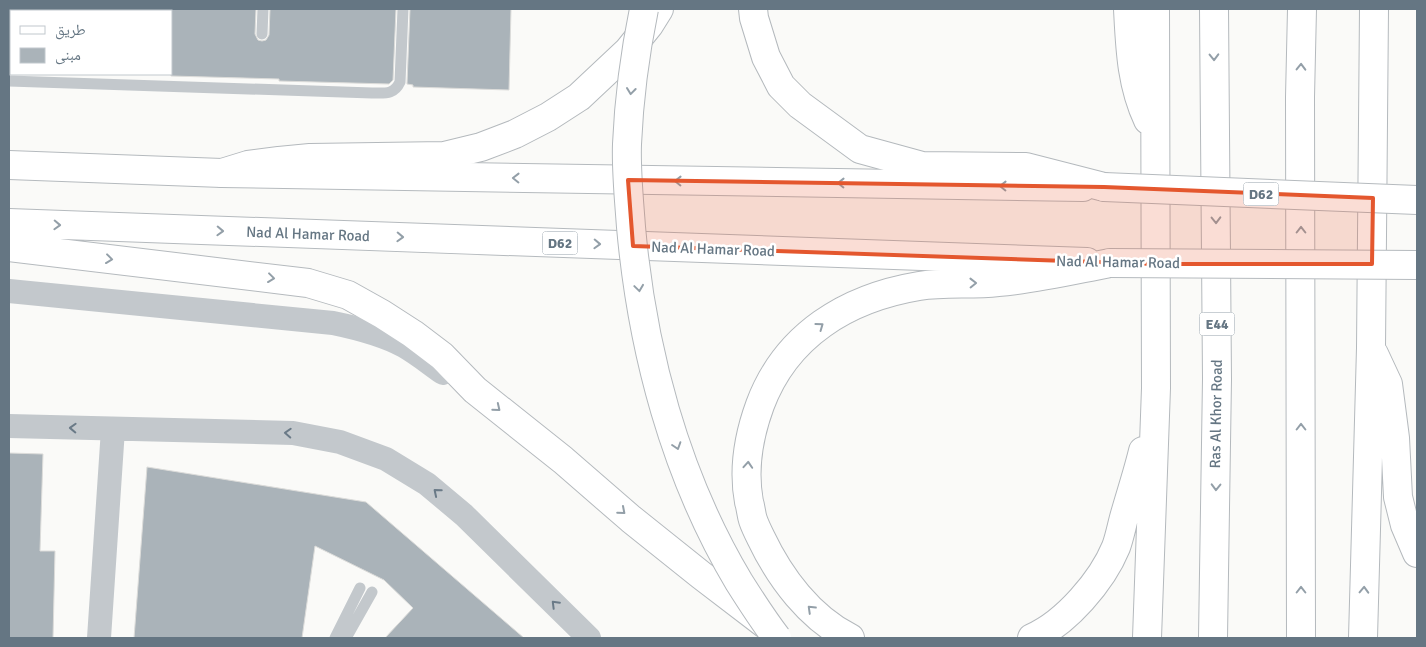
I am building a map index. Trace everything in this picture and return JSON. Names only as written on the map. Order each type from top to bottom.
[{"type":"main road","points":[[644,9],[635,54],[627,146],[633,248],[650,350],[664,404],[700,508],[728,563],[763,621],[777,638]]},
{"type":"main road","points":[[222,174],[248,165],[279,161],[310,158],[444,156],[481,147],[515,134],[579,98],[628,51],[659,9]]},
{"type":"main road","points":[[753,9],[766,57],[781,86],[800,104],[860,149],[922,166],[1026,167],[1104,187]]},
{"type":"main road","points":[[1128,9],[1133,74],[1141,102],[1155,134]]},
{"type":"main road","points":[[1147,638],[1156,388],[1155,9]]},
{"type":"main road","name":"Ras Al Khor Road","points":[[1213,638],[1217,379],[1214,9]]},
{"type":"main road","points":[[1301,638],[1300,97],[1302,9]]},
{"type":"main road","points":[[1363,638],[1371,348],[1374,9]]},
{"type":"main road","points":[[1374,76],[1386,9]]},
{"type":"main road","name":"D62","points":[[9,165],[222,174],[1104,187],[1417,200]]},
{"type":"main road","name":"Nad Al Hamar Road","points":[[9,223],[1110,263],[1417,265]]},
{"type":"main road","points":[[9,247],[308,283],[348,295],[413,334],[442,356],[475,390],[563,460],[701,576],[783,638]]},
{"type":"main road","points":[[850,638],[820,619],[803,601],[769,555],[754,522],[748,497],[749,447],[764,394],[779,368],[796,346],[825,322],[840,312],[892,292],[920,286],[1024,280],[1110,263]]},
{"type":"main road","points":[[1371,348],[1388,384],[1395,438],[1398,497],[1405,525],[1417,553]]},
{"type":"main road","points":[[1032,638],[1042,634],[1080,600],[1100,577],[1116,547],[1139,466],[1156,388]]},
{"type":"street","points":[[9,291],[333,323],[358,328],[402,345],[441,372],[475,390]]},
{"type":"street","points":[[9,426],[293,433],[340,442],[386,460],[427,484],[464,515],[589,638]]},
{"type":"street","points":[[99,638],[113,429]]},
{"type":"lane","points":[[262,34],[263,9]]},
{"type":"lane","points":[[9,81],[389,92],[397,89],[400,82],[403,9]]},
{"type":"lane","points":[[335,638],[360,588]]},
{"type":"lane","points":[[346,638],[372,592]]},
{"type":"highlighted area","points":[[628,180],[1104,187],[1373,198],[1372,264],[1155,264],[633,246]]},
{"type":"building","points":[[256,9],[255,34],[258,40],[262,41],[266,40],[269,35],[270,9],[396,9],[393,80],[389,84],[171,76],[171,10]]},
{"type":"building","points":[[410,9],[511,9],[509,90],[413,87],[413,85],[407,84]]},
{"type":"building","points":[[9,453],[43,454],[40,551],[55,551],[53,638],[9,638]]},
{"type":"building","points":[[147,467],[366,502],[524,638],[385,638],[413,608],[384,580],[315,546],[302,638],[134,638]]}]
